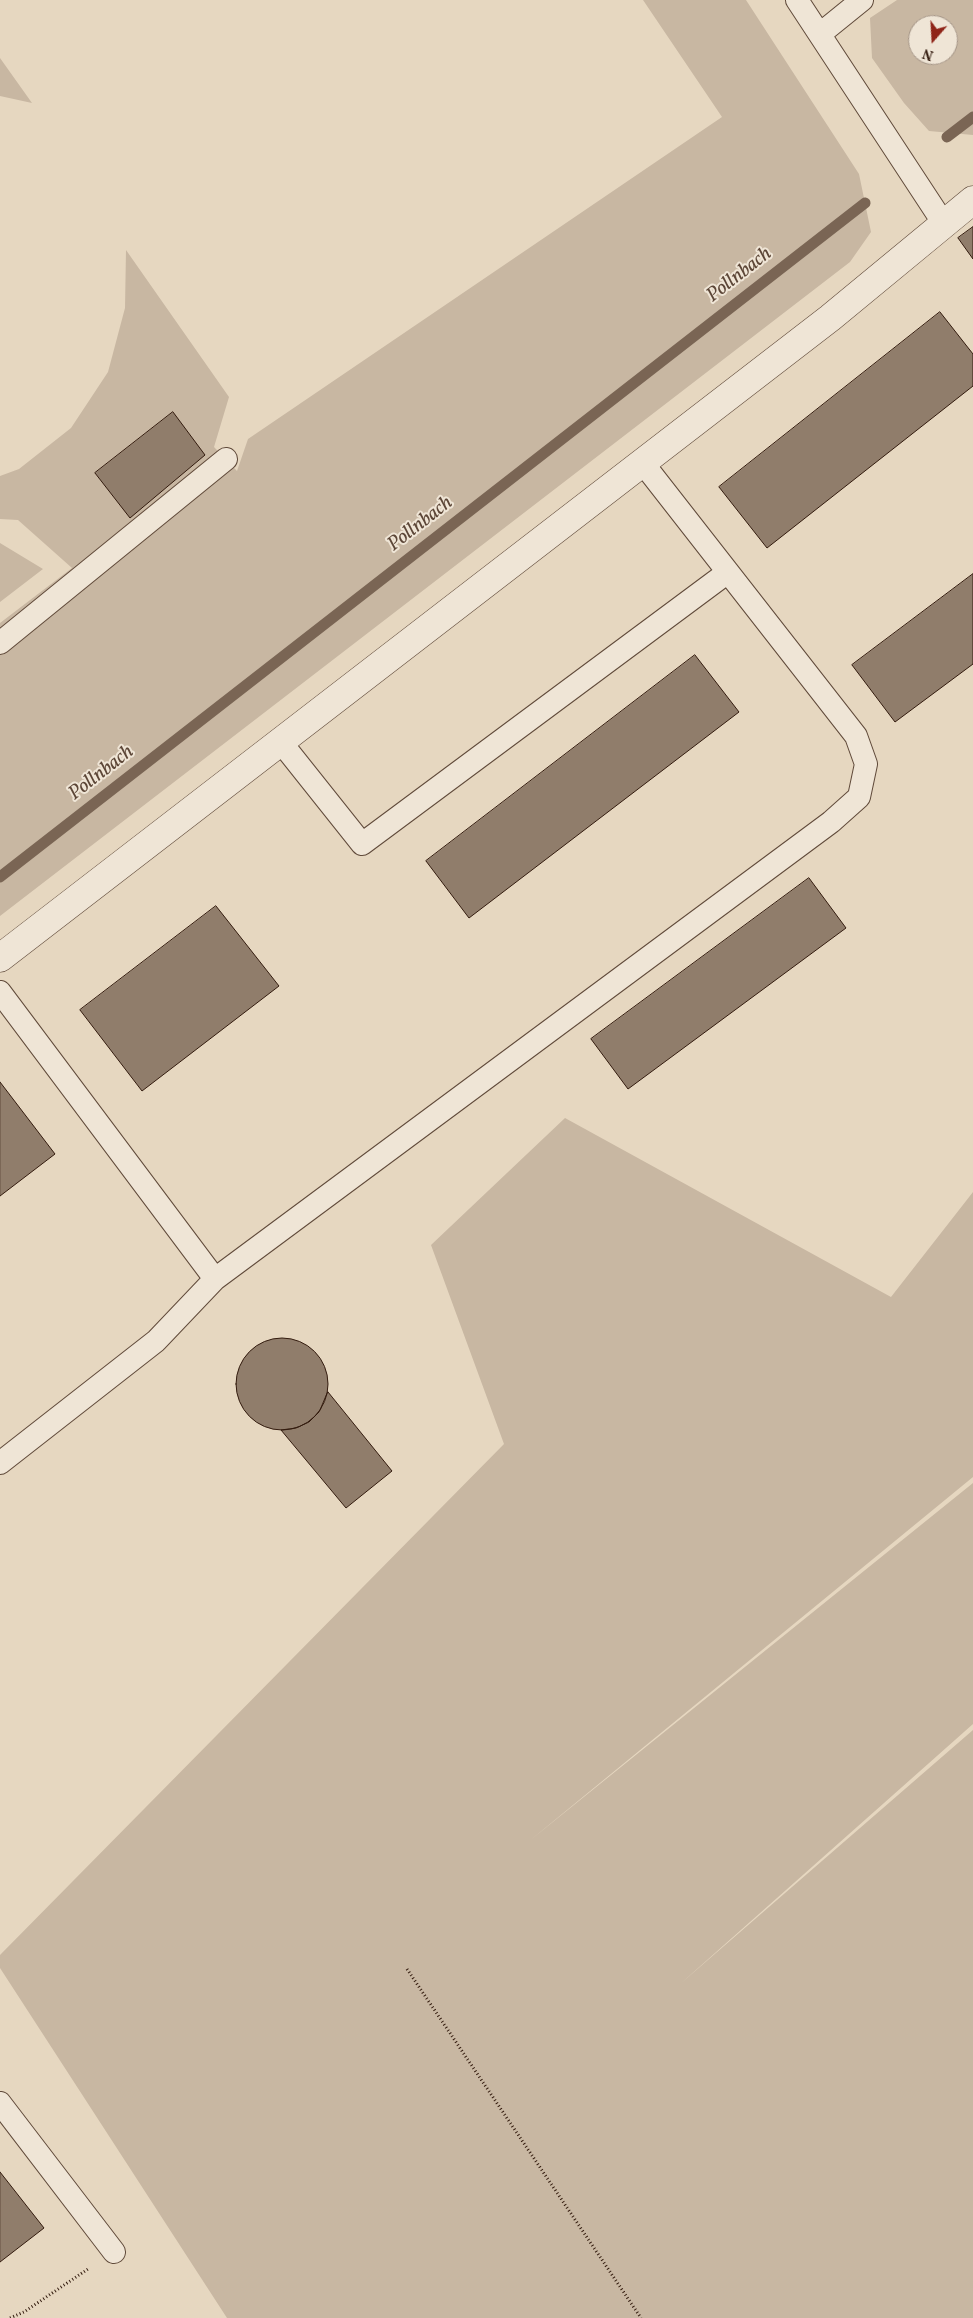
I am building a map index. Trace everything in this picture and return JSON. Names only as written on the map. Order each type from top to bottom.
[{"type":"street","points":[[0,958],[830,318],[973,200]]},
{"type":"lane","points":[[797,0],[944,224]]},
{"type":"lane","points":[[820,34],[862,0]]},
{"type":"lane","points":[[0,643],[226,459]]},
{"type":"lane","points":[[0,1463],[156,1341],[215,1279],[831,822],[859,797],[866,764],[856,736],[642,462]]},
{"type":"lane","points":[[280,741],[362,844],[728,572]]},
{"type":"lane","points":[[0,992],[215,1279]]},
{"type":"lane","points":[[0,2103],[114,2252]]},
{"type":"path","points":[[407,1970],[641,2318]]},
{"type":"path","points":[[10,2318],[24,2312],[114,2252]]},
{"type":"shaded area","points":[[643,0],[746,0],[859,174],[871,232],[850,262],[0,916],[0,623],[72,568],[18,520],[0,519],[0,476],[19,469],[71,428],[108,372],[125,308],[126,250],[229,397],[214,447],[237,471],[248,439],[722,117]]},
{"type":"shaded area","points":[[897,0],[973,0],[973,135],[929,131],[904,103],[872,58],[870,18]]},
{"type":"shaded area","points":[[0,58],[32,103],[0,96]]},
{"type":"shaded area","points":[[0,543],[43,569],[0,602]]},
{"type":"shaded area","points":[[565,1118],[891,1297],[973,1192],[973,1477],[528,1842],[973,1483],[973,1724],[679,1985],[973,1730],[973,2318],[227,2318],[0,1968],[0,1955],[504,1444],[431,1245]]},
{"type":"building","points":[[973,227],[973,259],[958,238]]},
{"type":"building","points":[[940,312],[973,354],[973,386],[767,548],[719,487]]},
{"type":"building","points":[[173,412],[205,455],[130,518],[95,473]]},
{"type":"building","points":[[973,574],[973,664],[895,722],[852,665]]},
{"type":"building","points":[[695,655],[739,712],[469,918],[426,861]]},
{"type":"building","points":[[809,878],[846,928],[628,1089],[591,1039]]},
{"type":"building","points":[[216,906],[279,986],[142,1091],[80,1010]]},
{"type":"building","points":[[0,1082],[55,1154],[0,1196]]},
{"type":"building","points":[[282,1338],[300,1342],[314,1352],[324,1366],[328,1384],[324,1402],[314,1416],[300,1426],[282,1430],[264,1426],[250,1416],[240,1402],[236,1384],[240,1366],[250,1352],[264,1342]]},
{"type":"building","points":[[328,1392],[392,1471],[346,1508],[281,1430],[296,1428],[309,1422],[319,1412]]},
{"type":"building","points":[[0,2172],[44,2228],[0,2262]]},
{"type":"waterway","name":"Pollnbach","points":[[947,137],[973,117]]},
{"type":"waterway","name":"Pollnbach","points":[[0,877],[865,203]]}]
